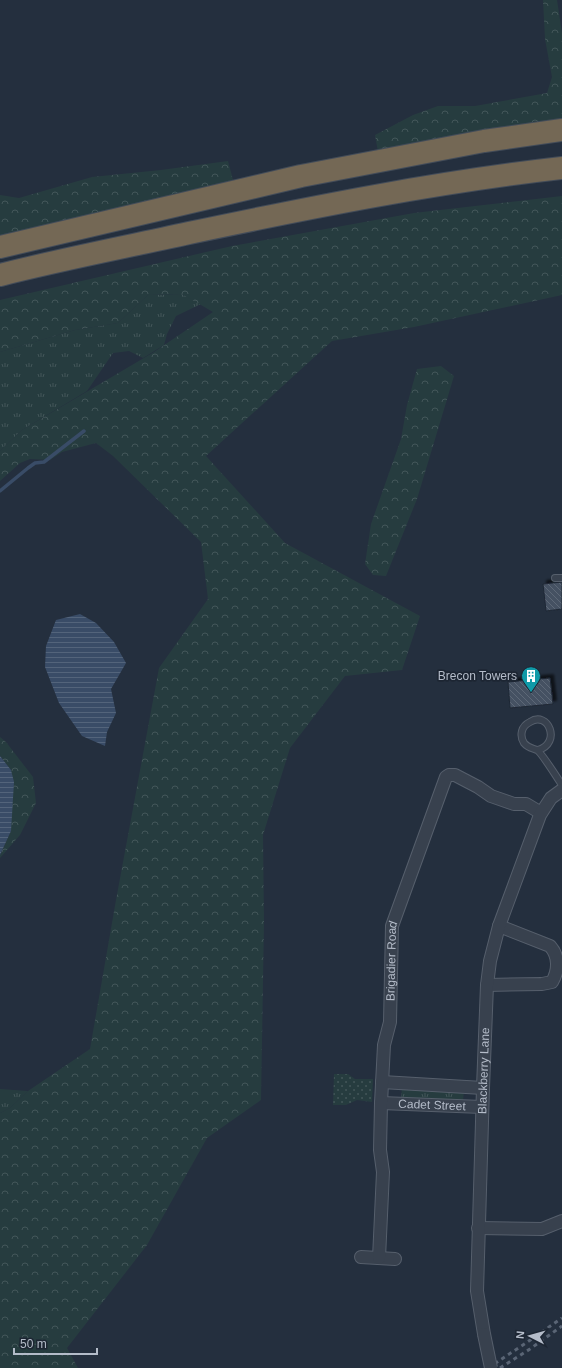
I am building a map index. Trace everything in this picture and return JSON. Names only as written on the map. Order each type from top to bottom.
[{"type":"highway","points":[[0,247],[302,176],[484,141],[562,130]]},
{"type":"highway","points":[[0,275],[306,208],[430,186],[562,168]]},
{"type":"street","name":"Brigadier Road","points":[[379,1258],[383,1172],[380,1150],[381,1103],[384,1045],[390,1022],[392,926],[446,777],[455,775],[478,787],[491,796],[514,804],[526,804],[541,813]]},
{"type":"street","name":"Blackberry Lane","points":[[491,1368],[476,1291],[487,984],[491,951],[530,838],[541,813],[551,798],[562,790]]},
{"type":"street","points":[[487,984],[542,984],[552,982],[555,975],[557,960],[555,952],[550,946],[499,926]]},
{"type":"street","name":"Cadet Street","points":[[382,1082],[483,1088]]},
{"type":"street","name":"Cadet Street","points":[[381,1103],[482,1108]]},
{"type":"street","points":[[478,1228],[542,1228],[562,1221]]},
{"type":"street","points":[[361,1257],[395,1259]]},
{"type":"lane","points":[[555,578],[562,578]]},
{"type":"lane","points":[[538,750],[544,748],[550,743],[552,733],[548,724],[536,719],[524,726],[522,735],[523,740],[528,747],[538,750],[562,785]]},
{"type":"green space","points":[[543,0],[557,0],[562,33],[562,118],[378,152],[375,135],[413,115],[438,106],[475,106],[547,93],[552,77],[545,39]]},
{"type":"green space","points":[[228,161],[233,180],[0,237],[0,195],[19,198],[92,177]]},
{"type":"green space","points":[[562,196],[562,295],[414,327],[332,341],[206,456],[285,543],[420,616],[402,670],[345,676],[290,748],[263,835],[264,922],[261,1100],[207,1138],[147,1245],[67,1348],[78,1368],[0,1368],[0,1113],[10,1108],[28,1091],[90,1049],[159,668],[208,599],[201,542],[113,456],[96,443],[62,452],[50,460],[30,459],[20,463],[0,481],[0,451],[22,430],[154,352],[213,312],[182,294],[148,295],[118,323],[75,330],[0,352],[0,300],[232,246],[414,213]]},
{"type":"green space","points":[[182,294],[201,304],[176,316],[167,334],[164,345],[143,358],[129,351],[113,353],[87,391],[22,430],[0,451],[0,352],[75,330],[118,323],[148,295]]},
{"type":"green space","points":[[441,366],[454,376],[417,499],[386,576],[373,575],[365,564],[371,524],[401,439],[407,405],[417,369]]},
{"type":"green space","points":[[0,737],[6,742],[33,777],[36,803],[20,835],[0,858],[11,831],[11,770],[0,756]]},
{"type":"green space","points":[[334,1074],[348,1074],[355,1079],[373,1079],[372,1102],[357,1100],[346,1105],[333,1105]]},
{"type":"green space","points":[[402,1088],[464,1090],[463,1101],[401,1099]]},
{"type":"green space","points":[[0,1089],[28,1091],[10,1108],[0,1113]]},
{"type":"water","points":[[80,614],[96,623],[114,642],[126,663],[111,689],[116,713],[107,732],[105,746],[82,736],[59,703],[45,667],[46,646],[56,620]]},
{"type":"water","points":[[0,756],[11,770],[14,782],[11,831],[0,855]]},
{"type":"building","points":[[562,582],[562,609],[546,611],[543,584]]},
{"type":"building","name":"Brecon Towers","points":[[550,678],[553,704],[510,708],[508,682]]},
{"type":"waterway","points":[[0,491],[28,468],[35,463],[44,462],[84,431]]},
{"type":"railway","points":[[488,1368],[562,1318]]},
{"type":"railway","points":[[500,1368],[562,1326]]},
{"type":"place","name":"Brecon Towers","points":[[531,693]]}]
